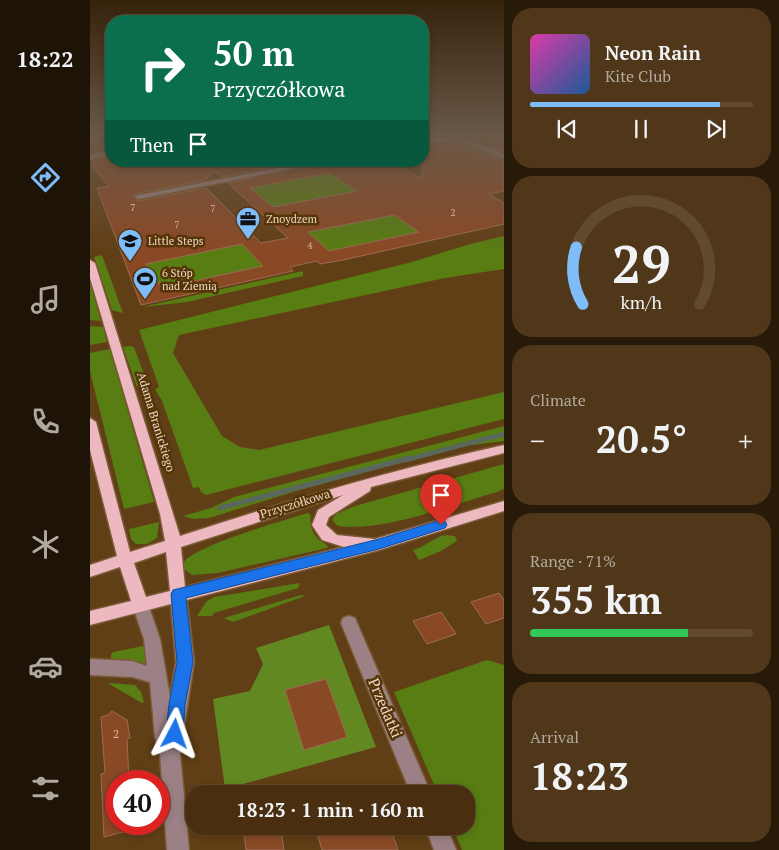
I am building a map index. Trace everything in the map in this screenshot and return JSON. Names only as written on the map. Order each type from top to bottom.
[{"type":"main road","name":"Adama Branickiego","points":[[90,263],[167,514],[173,544],[178,594]]},
{"type":"main road","points":[[90,422],[109,508],[124,560],[140,604]]},
{"type":"main road","name":"Przyczółkowa","points":[[90,571],[306,500],[504,449]]},
{"type":"main road","points":[[378,481],[323,514],[318,525],[323,534],[329,538],[379,544]]},
{"type":"main road","points":[[90,618],[379,544],[504,506]]},
{"type":"street","points":[[139,197],[266,173]]},
{"type":"street","points":[[178,594],[185,662],[170,754],[178,850]]},
{"type":"street","points":[[140,604],[152,639],[164,737],[170,754]]},
{"type":"street","name":"Przedatki","points":[[348,623],[417,785]]},
{"type":"street","points":[[90,667],[132,669],[158,677]]},
{"type":"street","points":[[439,835],[445,850]]},
{"type":"green space","points":[[329,173],[360,192],[277,210],[250,188]]},
{"type":"green space","points":[[393,214],[423,231],[311,255],[320,243],[317,240],[287,236]]},
{"type":"green space","points":[[504,236],[504,269],[445,278],[179,335],[173,353],[222,436],[240,447],[259,450],[504,392],[504,419],[206,495],[201,492],[199,487],[193,488],[162,401],[155,389],[159,387],[139,330],[412,262],[470,244]]},
{"type":"green space","points":[[242,244],[263,266],[162,288],[146,263]]},
{"type":"green space","points":[[102,255],[123,313],[112,310],[94,257]]},
{"type":"green space","points":[[303,271],[303,276],[187,302],[142,307]]},
{"type":"green space","points":[[90,282],[101,321],[90,320]]},
{"type":"green space","points":[[90,326],[103,327],[107,342],[90,345]]},
{"type":"green space","points":[[123,347],[134,347],[147,382],[137,387]]},
{"type":"green space","points":[[110,349],[154,502],[124,509],[90,371],[90,353]]},
{"type":"green space","points":[[504,426],[504,441],[456,447],[296,491],[209,518],[193,519],[183,516],[211,508],[234,497]]},
{"type":"green space","points":[[504,464],[504,489],[497,492],[418,516],[376,525],[338,526],[332,520],[336,514],[355,506]]},
{"type":"green space","points":[[308,513],[311,515],[310,520],[314,534],[328,546],[327,548],[218,573],[192,575],[184,569],[184,562],[205,548]]},
{"type":"green space","points":[[159,522],[157,538],[147,544],[136,544],[131,539],[129,529]]},
{"type":"green space","points":[[455,536],[457,541],[441,551],[419,560],[413,550],[438,537]]},
{"type":"green space","points":[[300,583],[298,588],[214,613],[212,616],[197,616],[206,602],[214,597]]},
{"type":"green space","points":[[301,595],[305,596],[233,622],[224,618]]},
{"type":"green space","points":[[329,625],[376,747],[239,785],[224,785],[213,699],[250,691],[263,664],[256,648]]},
{"type":"green space","points":[[143,646],[147,664],[111,660],[113,652]]},
{"type":"green space","points":[[487,660],[504,665],[504,850],[462,850],[456,835],[475,835],[475,785],[434,785],[394,692]]},
{"type":"green space","points":[[109,683],[135,685],[141,692],[144,702],[142,703]]},
{"type":"building","points":[[98,173],[213,173],[205,180],[139,193],[133,196],[139,201],[206,188],[261,243],[288,238],[228,183],[277,173],[411,173],[422,179],[422,173],[504,173],[504,191],[489,194],[504,203],[504,224],[343,260],[320,264],[317,261],[290,267],[293,271],[141,305],[97,188],[109,186]],"holes":[[[329,173],[357,191],[273,207],[250,188]],[[394,215],[419,232],[329,251],[308,232]],[[242,244],[263,266],[162,288],[146,264]]]},
{"type":"building","points":[[217,173],[244,173],[222,177]]},
{"type":"building","points":[[499,593],[504,600],[504,618],[486,624],[471,602]]},
{"type":"building","points":[[441,612],[456,634],[427,644],[413,621]]},
{"type":"building","points":[[326,679],[347,737],[304,750],[285,690]]},
{"type":"building","points":[[112,711],[127,720],[130,738],[127,739],[128,770],[105,770],[105,773],[101,717],[108,715]]},
{"type":"building","points":[[105,773],[105,835],[112,835],[104,837],[101,774]]},
{"type":"building","points":[[244,835],[282,835],[284,850],[246,850]]},
{"type":"building","points":[[318,835],[393,835],[398,850],[322,850]]},
{"type":"waterway","points":[[406,460],[504,434]]},
{"type":"waterway","points":[[220,508],[410,458]]},
{"type":"place","name":"Znoydzem","points":[[248,240]]},
{"type":"place","name":"Little Steps","points":[[130,262]]},
{"type":"place","name":"6 Stóp nad Ziemią","points":[[145,300]]},
{"type":"route","points":[[175,734],[177,704],[185,662],[178,594],[379,544],[441,525]]}]
